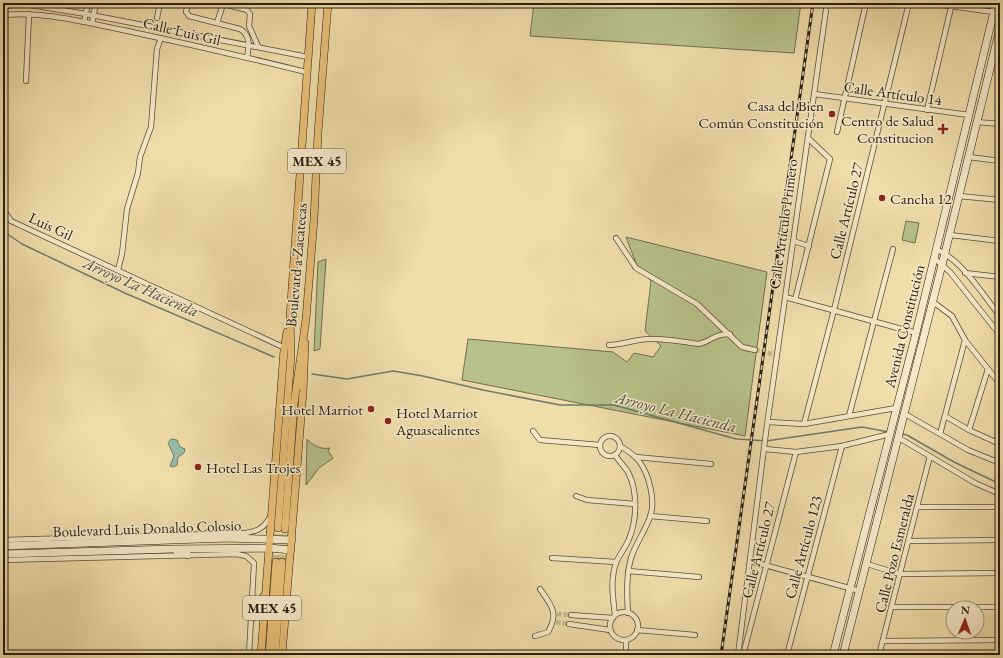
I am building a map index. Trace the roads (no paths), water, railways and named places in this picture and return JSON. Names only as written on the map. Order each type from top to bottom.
[{"type":"main road","name":"Boulevard a Zacatecas","points":[[312,3],[306,72],[288,349],[282,528],[294,404],[306,319],[328,3]]},
{"type":"main road","name":"Avenida Constitución","points":[[833,655],[849,587],[916,333],[996,3]]},
{"type":"main road","name":"Avenida Constitución","points":[[843,655],[950,236],[998,43],[1000,28]]},
{"type":"main road","points":[[282,655],[303,392],[306,319]]},
{"type":"main road","points":[[261,655],[265,593],[288,349]]},
{"type":"main road","points":[[219,534],[228,538]]},
{"type":"main road","points":[[150,541],[157,536]]},
{"type":"main road","name":"Boulevard Luis Donaldo Colosio","points":[[5,546],[228,538],[270,538],[292,540]]},
{"type":"main road","points":[[5,546],[39,553]]},
{"type":"main road","name":"Boulevard Luis Donaldo Colosio","points":[[3,554],[173,549],[269,548],[291,550]]},
{"type":"main road","points":[[173,549],[188,555]]},
{"type":"main road","points":[[86,558],[97,551]]},
{"type":"main road","name":"MEX 45","points":[[269,655],[279,562],[275,655]]},
{"type":"main road","points":[[252,618],[265,593]]},
{"type":"street","points":[[84,22],[88,3]]},
{"type":"street","points":[[92,24],[96,3]]},
{"type":"street","points":[[157,18],[160,3]]},
{"type":"street","points":[[188,3],[186,12],[189,16],[245,32],[250,45],[247,58]]},
{"type":"street","points":[[217,23],[222,3],[247,10],[250,14],[250,26],[258,46]]},
{"type":"street","name":"Calle Artículo Primero","points":[[738,655],[776,355],[827,3]]},
{"type":"street","points":[[837,132],[866,3]]},
{"type":"street","name":"Calle Artículo 27","points":[[804,424],[834,310],[909,3]]},
{"type":"street","points":[[927,3],[952,5],[994,12]]},
{"type":"street","name":"Calle Luis Gil","points":[[3,6],[10,4],[24,4],[94,15],[308,57]]},
{"type":"street","points":[[926,110],[952,5]]},
{"type":"street","points":[[26,81],[29,14]]},
{"type":"street","name":"Calle Luis Gil","points":[[3,15],[29,14],[84,22],[161,38],[306,72]]},
{"type":"street","points":[[118,270],[127,209],[138,173],[140,157],[151,127],[157,49],[161,38]]},
{"type":"street","name":"Calle Artículo 14","points":[[814,94],[969,115]]},
{"type":"street","points":[[978,122],[1000,124]]},
{"type":"street","points":[[795,300],[830,160],[808,138]]},
{"type":"street","points":[[969,157],[1000,161]]},
{"type":"street","points":[[959,196],[1000,200]]},
{"type":"street","name":"Luis Gil","points":[[3,209],[11,221],[288,349]]},
{"type":"street","points":[[950,236],[1000,241]]},
{"type":"street","points":[[616,238],[636,268],[697,304],[742,347],[754,350]]},
{"type":"street","points":[[793,241],[809,246]]},
{"type":"street","points":[[849,416],[893,249]]},
{"type":"street","points":[[936,249],[945,253],[965,272],[998,310],[1000,316]]},
{"type":"street","points":[[934,258],[942,264],[1000,335]]},
{"type":"street","points":[[965,272],[1000,277]]},
{"type":"street","points":[[785,297],[916,333]]},
{"type":"street","points":[[933,302],[952,316],[965,340],[988,369],[998,378],[1000,384]]},
{"type":"street","points":[[609,345],[621,345],[639,339],[699,344],[704,343],[715,336],[730,334]]},
{"type":"street","points":[[940,434],[965,340]]},
{"type":"street","points":[[969,430],[988,369]]},
{"type":"street","points":[[768,422],[804,424],[896,408]]},
{"type":"street","points":[[904,416],[968,450],[1000,463]]},
{"type":"street","points":[[945,416],[998,444],[1000,430]]},
{"type":"street","points":[[533,432],[540,440],[600,445]]},
{"type":"street","points":[[765,447],[796,452],[842,446],[890,433]]},
{"type":"street","points":[[569,624],[610,630],[616,638],[626,640],[635,635],[637,630],[637,622],[628,613],[626,583],[628,571],[638,541],[650,516],[651,501],[649,483],[640,462],[636,457],[620,446],[618,440],[609,436],[603,439],[600,445],[603,454],[609,456],[615,455]]},
{"type":"street","points":[[899,436],[975,483],[1000,494]]},
{"type":"street","points":[[615,455],[620,446]]},
{"type":"street","name":"Calle Artículo 123","points":[[787,655],[842,446]]},
{"type":"street","name":"Calle Artículo 27","points":[[743,655],[768,565],[796,452]]},
{"type":"street","points":[[610,630],[614,616],[612,592],[613,575],[616,562],[630,538],[635,504],[633,486],[628,473],[615,455]]},
{"type":"street","name":"Calle Pozo Esmeralda","points":[[880,655],[930,456]]},
{"type":"street","points":[[636,457],[711,464]]},
{"type":"street","points":[[576,496],[587,500],[635,504]]},
{"type":"street","points":[[918,507],[1000,507]]},
{"type":"street","name":"Boulevard Luis Donaldo Colosio","points":[[3,540],[254,532],[265,526],[272,514]]},
{"type":"street","points":[[650,516],[707,521]]},
{"type":"street","points":[[630,538],[638,541]]},
{"type":"street","points":[[909,541],[1000,540]]},
{"type":"street","name":"Boulevard Luis Donaldo Colosio","points":[[3,560],[237,554],[246,556],[254,563],[252,618]]},
{"type":"street","points":[[552,558],[616,562]]},
{"type":"street","points":[[750,561],[860,591]]},
{"type":"street","points":[[867,564],[900,574],[1000,573]]},
{"type":"street","points":[[628,571],[699,577]]},
{"type":"street","points":[[535,636],[548,632],[555,622],[556,614],[540,589]]},
{"type":"street","points":[[892,608],[1000,607]]},
{"type":"street","points":[[571,615],[614,616],[619,613],[628,613]]},
{"type":"street","points":[[249,655],[252,618]]},
{"type":"street","points":[[637,630],[695,635]]},
{"type":"street","points":[[626,640],[626,655]]},
{"type":"street","points":[[883,641],[1000,640]]},
{"type":"waterway","name":"Arroyo La Hacienda","points":[[3,231],[22,244],[127,294],[274,357]]},
{"type":"waterway","name":"Arroyo La Hacienda","points":[[312,374],[347,379],[393,371],[560,405],[614,405],[736,439],[766,441],[862,427],[889,432]]},
{"type":"waterway","name":"Arroyo La Hacienda","points":[[902,434],[907,435],[954,462],[1000,484]]},
{"type":"tunnel","points":[[755,350],[776,355]]},
{"type":"tunnel","points":[[276,562],[278,528]]},
{"type":"tunnel","points":[[282,562],[285,529]]},
{"type":"tunnel","points":[[557,614],[571,615]]},
{"type":"tunnel","points":[[556,622],[569,624]]},
{"type":"railway","points":[[721,655],[813,3]]},
{"type":"place","name":"Casa del Bien Común Constitución","points":[[832,114]]},
{"type":"place","name":"Centro de Salud Constitucion","points":[[943,129]]},
{"type":"place","name":"Cancha 12","points":[[882,198]]},
{"type":"place","name":"Hotel Marriot","points":[[371,409]]},
{"type":"place","name":"Hotel Marriot Aguascalientes","points":[[388,421]]},
{"type":"place","name":"Hotel Las Trojes","points":[[198,467]]}]
